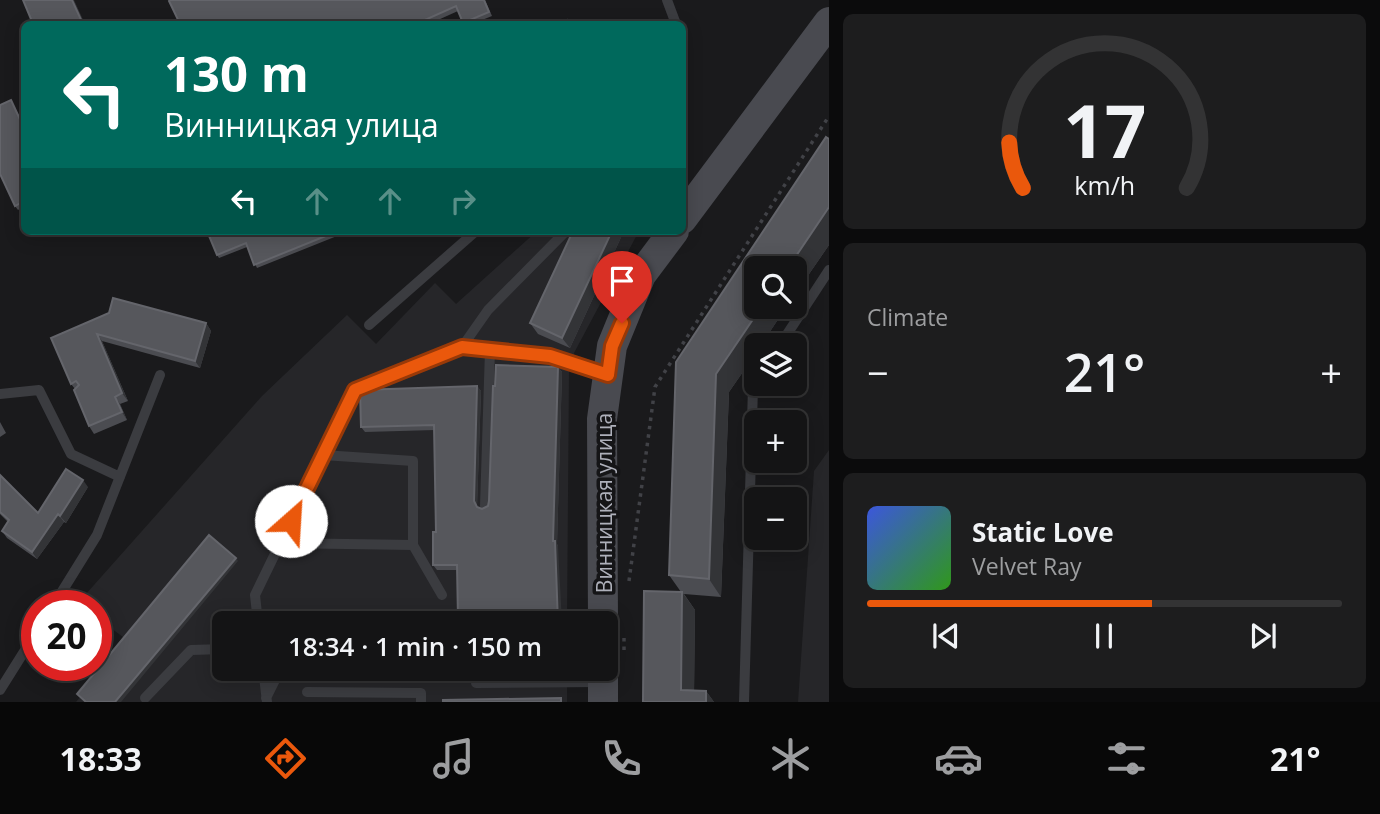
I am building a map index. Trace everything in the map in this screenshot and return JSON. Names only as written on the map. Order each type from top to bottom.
[{"type":"street","points":[[686,214],[827,30]]},
{"type":"street","name":"Винницкая улица","points":[[612,611],[602,419],[612,346],[642,275],[671,235]]},
{"type":"lane","points":[[667,0],[675,21]]},
{"type":"lane","points":[[369,325],[471,235]]},
{"type":"lane","points":[[462,347],[488,310],[562,235]]},
{"type":"lane","points":[[788,333],[829,270]]},
{"type":"lane","points":[[257,611],[255,595],[355,390],[462,347],[550,356],[608,375]]},
{"type":"lane","points":[[485,506],[490,351]]},
{"type":"lane","points":[[63,590],[97,535],[160,375]]},
{"type":"lane","points":[[0,394],[39,390],[71,454],[120,477]]},
{"type":"lane","points":[[744,702],[753,396]]},
{"type":"lane","points":[[323,455],[413,461],[413,545],[442,595]]},
{"type":"lane","points":[[280,543],[413,545]]},
{"type":"lane","points":[[145,698],[191,650],[212,649]]},
{"type":"lane","points":[[0,690],[21,657]]},
{"type":"lane","points":[[265,681],[267,700]]},
{"type":"lane","points":[[267,700],[275,681]]},
{"type":"lane","points":[[476,683],[529,681]]},
{"type":"lane","points":[[307,692],[421,693],[421,702]]},
{"type":"path","points":[[628,594],[655,387],[829,116]]},
{"type":"shaded area","points":[[533,235],[637,235],[574,353],[569,372],[567,611],[212,611],[212,681],[567,681],[567,702],[76,702],[93,681],[112,681],[112,658],[127,640],[112,629],[112,590],[90,590],[262,396],[347,315],[376,344],[435,283],[456,304]]},
{"type":"shaded area","points":[[829,450],[829,702],[798,702],[814,471]]},
{"type":"building","points":[[23,0],[72,0],[82,21],[32,21]]},
{"type":"building","points":[[484,0],[489,12],[468,21],[462,21],[456,6],[423,21],[179,21],[169,1]]},
{"type":"building","points":[[11,100],[21,122],[21,203],[15,206],[0,174],[0,105]]},
{"type":"building","points":[[826,137],[829,139],[829,207],[796,256],[747,256]]},
{"type":"building","points":[[209,235],[328,235],[254,265],[246,243],[217,255]]},
{"type":"building","points":[[571,235],[610,235],[562,338],[530,323]]},
{"type":"building","points":[[744,260],[744,319],[753,319],[716,374],[709,579],[669,575],[676,362]]},
{"type":"building","points":[[113,298],[206,323],[195,361],[97,334],[122,393],[115,397],[122,412],[89,426],[74,390],[79,385],[76,381],[71,384],[51,338],[109,313]]},
{"type":"building","points":[[496,365],[558,367],[553,541],[558,611],[458,611],[457,565],[433,565],[433,532],[436,532],[434,425],[361,427],[360,390],[477,386],[474,501],[477,507],[482,509],[488,506],[489,501]]},
{"type":"building","points":[[66,469],[83,480],[32,552],[2,531],[9,520],[0,512],[0,475],[38,513]]},
{"type":"building","points":[[209,535],[236,558],[115,702],[86,702],[77,694],[88,681],[112,681],[112,652]]},
{"type":"building","points":[[644,591],[682,592],[681,690],[706,691],[706,702],[643,702]]},
{"type":"building","points":[[561,698],[561,702],[443,702],[443,700]]},
{"type":"route","points":[[291,521],[355,390],[462,347],[550,356],[608,375],[612,346],[622,323]]}]
